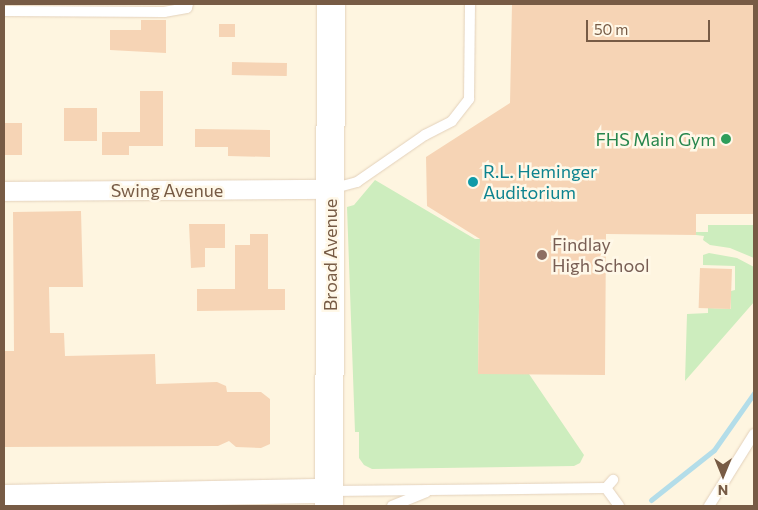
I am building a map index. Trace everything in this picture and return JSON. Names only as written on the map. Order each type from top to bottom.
[{"type":"main road","name":"Broad Avenue","points":[[329,499],[331,4]]},
{"type":"street","name":"Swing Avenue","points":[[4,191],[330,189]]},
{"type":"street","points":[[4,497],[329,499]]},
{"type":"lane","points":[[4,11],[164,12],[186,8],[188,4]]},
{"type":"lane","points":[[330,189],[357,182],[424,135],[452,121],[469,98],[470,4]]},
{"type":"lane","points":[[709,506],[754,434]]},
{"type":"lane","points":[[329,499],[431,490],[610,484],[619,506]]},
{"type":"lane","points":[[392,506],[431,490]]},
{"type":"green space","points":[[375,180],[475,239],[480,239],[478,373],[529,374],[584,455],[580,463],[574,466],[372,469],[364,465],[359,458],[359,432],[355,432],[347,207],[354,205]]},
{"type":"green space","points":[[708,225],[754,225],[754,258],[730,248],[710,245],[703,240],[704,236],[696,235],[696,232],[708,232]]},
{"type":"green space","points":[[709,253],[737,258],[754,267],[754,302],[685,381],[687,314],[708,313],[708,308],[731,309],[731,291],[735,290],[735,266],[703,265],[703,255]]},
{"type":"building","name":"Findlay High School","points":[[512,4],[754,4],[754,214],[696,214],[696,235],[606,234],[605,375],[478,374],[480,239],[427,206],[426,157],[510,103]]},
{"type":"building","points":[[141,20],[166,20],[166,53],[110,50],[110,30],[141,30]]},
{"type":"building","points":[[219,24],[235,24],[235,37],[219,37]]},
{"type":"building","points":[[232,62],[287,63],[287,76],[232,75]]},
{"type":"building","points":[[140,91],[163,91],[163,146],[129,146],[129,155],[102,155],[102,132],[140,132]]},
{"type":"building","points":[[64,108],[97,108],[97,141],[64,141]]},
{"type":"building","points":[[4,123],[22,123],[22,155],[4,155]]},
{"type":"building","points":[[195,129],[270,130],[270,157],[228,156],[228,147],[195,147]]},
{"type":"building","points":[[81,211],[83,287],[49,287],[50,333],[64,333],[65,356],[155,354],[156,384],[217,382],[226,386],[227,392],[261,392],[270,399],[270,444],[261,448],[236,447],[229,441],[218,446],[4,447],[4,351],[14,351],[13,212]]},
{"type":"building","points":[[189,224],[225,224],[225,248],[205,248],[205,267],[191,268]]},
{"type":"building","points":[[250,234],[268,234],[268,289],[285,289],[285,310],[197,311],[197,289],[235,289],[235,245],[250,245]]},
{"type":"building","points":[[700,268],[732,269],[731,309],[699,308]]},
{"type":"waterway","points":[[651,500],[714,450],[754,393]]},
{"type":"place","name":"FHS Main Gym","points":[[726,139]]},
{"type":"place","name":"R.L. Heminger Auditorium","points":[[473,182]]},
{"type":"place","name":"Findlay High School","points":[[542,255]]}]
